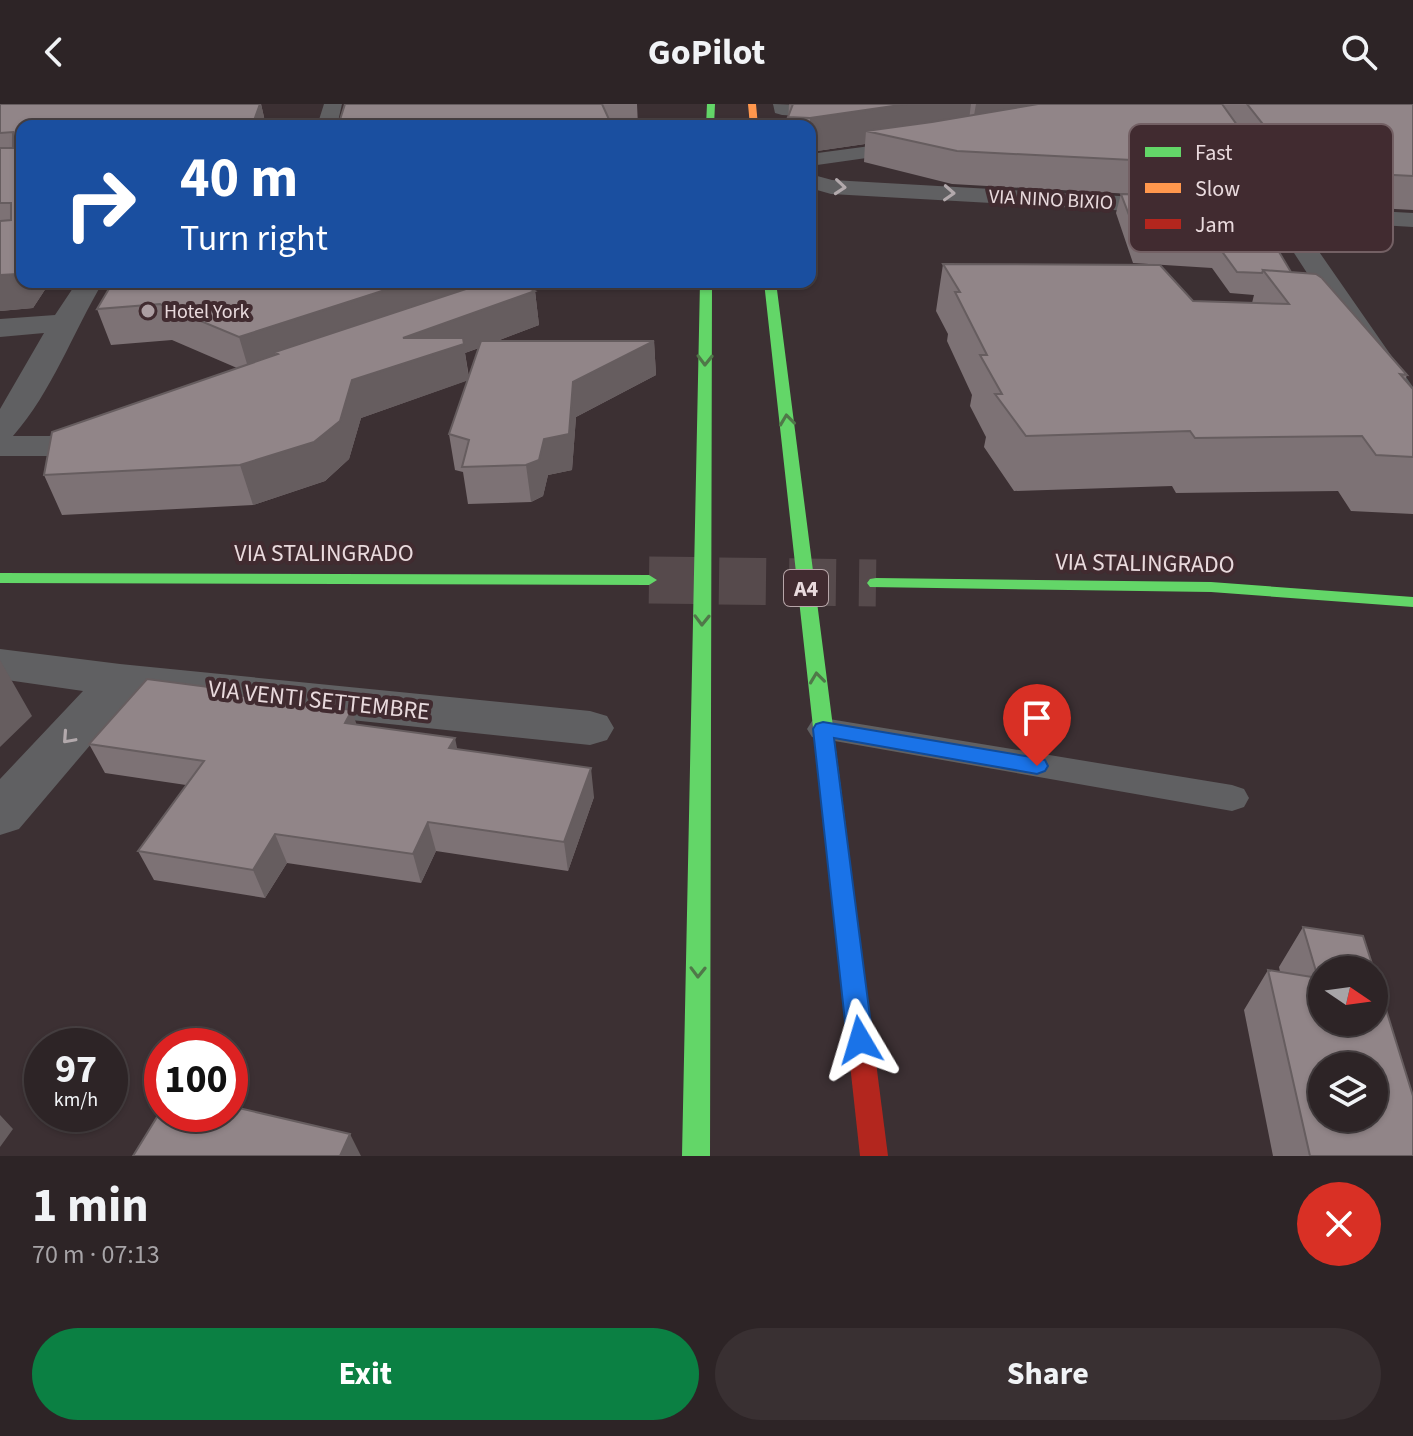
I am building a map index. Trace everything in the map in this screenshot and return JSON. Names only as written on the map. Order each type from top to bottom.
[{"type":"main road","points":[[696,1156],[706,288]]},
{"type":"main road","name":"A4","points":[[771,288],[874,1156]]},
{"type":"main road","name":"VIA STALINGRADO","points":[[0,578],[649,580]]},
{"type":"main road","name":"VIA STALINGRADO","points":[[876,583],[1211,587],[1413,602]]},
{"type":"street","points":[[1206,104],[1219,124]]},
{"type":"street","points":[[782,107],[871,114]]},
{"type":"street","points":[[816,159],[943,141]]},
{"type":"street","points":[[872,189],[927,171]]},
{"type":"street","name":"VIA NINO BIXIO","points":[[816,183],[831,187],[1129,204]]},
{"type":"street","name":"VIA NINO BIXIO","points":[[1393,219],[1413,220]]},
{"type":"street","points":[[1305,252],[1413,406]]},
{"type":"street","points":[[0,429],[18,410],[86,288]]},
{"type":"street","points":[[1317,312],[1348,314]]},
{"type":"street","points":[[0,328],[64,323]]},
{"type":"street","points":[[0,446],[74,443],[136,428]]},
{"type":"street","name":"VIA VENTI SETTEMBRE","points":[[0,664],[120,680],[590,728]]},
{"type":"street","points":[[0,814],[120,680]]},
{"type":"lane","points":[[823,729],[1232,798]]},
{"type":"building","points":[[0,104],[260,104],[254,120],[16,120],[16,274],[0,275],[0,221],[11,220],[11,203],[0,203],[0,148],[13,148],[13,132],[0,133]]},
{"type":"building","points":[[345,104],[602,104],[609,120],[340,120]]},
{"type":"building","points":[[793,104],[907,104],[810,118],[788,117]]},
{"type":"building","points":[[1038,104],[1222,104],[1236,124],[1129,124],[1129,160],[957,151],[866,131]]},
{"type":"building","points":[[1247,104],[1413,104],[1413,176],[1393,175],[1393,124],[1263,124]]},
{"type":"building","points":[[1121,194],[1129,194],[1129,215]]},
{"type":"building","points":[[1222,252],[1279,252],[1291,272],[1263,270],[1262,273],[1237,272]]},
{"type":"building","points":[[943,264],[1160,265],[1193,301],[1289,304],[1263,270],[1316,274],[1407,375],[1400,374],[1413,389],[1413,457],[1376,455],[1362,436],[1195,438],[1190,431],[1026,436],[995,394],[1002,394],[980,355],[987,355],[955,292],[960,292]]},
{"type":"building","points":[[109,288],[391,288],[239,337],[160,304],[97,309]]},
{"type":"building","points":[[469,288],[529,288],[535,291],[403,338],[463,338],[464,344],[352,380],[340,421],[314,442],[240,465],[44,475],[52,432],[278,354],[275,352]]},
{"type":"building","points":[[481,341],[654,341],[573,382],[569,434],[544,439],[539,460],[526,465],[462,467],[469,440],[449,434]]},
{"type":"building","points":[[147,679],[224,689],[221,693],[352,710],[345,723],[455,738],[449,748],[591,768],[564,842],[428,822],[413,854],[275,834],[253,870],[138,851],[204,761],[89,744]]},
{"type":"building","points":[[1303,927],[1363,936],[1369,956],[1312,956]]},
{"type":"building","points":[[1268,970],[1308,976],[1308,1036],[1388,1036],[1388,1016],[1413,1096],[1413,1156],[1310,1156]]},
{"type":"building","points":[[248,1110],[350,1134],[340,1156],[133,1156],[148,1132],[248,1132]]},
{"type":"tunnel","points":[[649,580],[876,583]]},
{"type":"traffic: fast","points":[[710,120],[711,104]]},
{"type":"traffic: fast","points":[[696,1156],[706,288]]},
{"type":"traffic: fast","points":[[771,288],[836,836]]},
{"type":"traffic: fast","points":[[0,578],[649,580]]},
{"type":"traffic: fast","points":[[876,583],[1211,587],[1413,602]]},
{"type":"traffic: slow","points":[[752,104],[753,120]]},
{"type":"traffic: jam","points":[[836,836],[874,1156]]},
{"type":"place","name":"Hotel York","points":[[148,311]]},
{"type":"route","points":[[860,1040],[823,729],[1037,766]]}]
